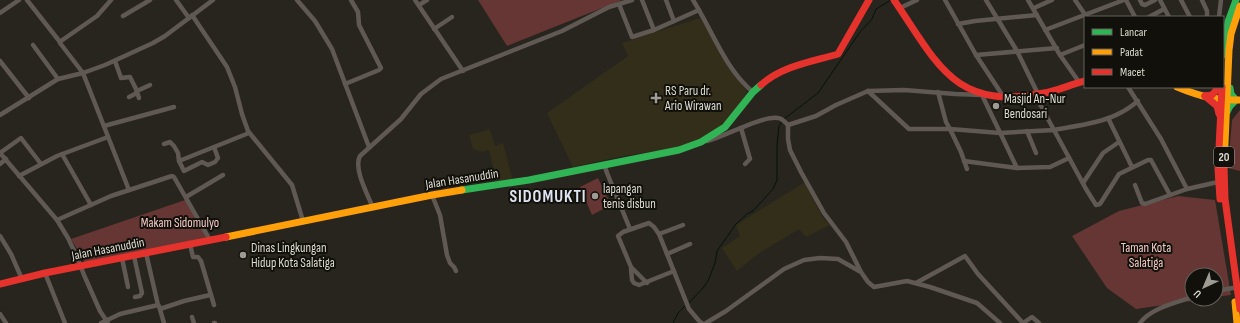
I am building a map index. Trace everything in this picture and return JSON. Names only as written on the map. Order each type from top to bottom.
[{"type":"main road","name":"Jalan Hasanuddin","points":[[0,284],[46,273],[433,195],[529,180],[604,164],[667,153],[701,142],[725,127],[753,92],[770,77],[785,68],[834,55],[840,51],[869,0]]},
{"type":"main road","points":[[1224,48],[1228,22],[1236,0]]},
{"type":"main road","points":[[895,1],[928,52],[938,63],[970,90],[982,95],[1036,95],[1082,82]]},
{"type":"main road","name":"20","points":[[1240,6],[1231,34],[1218,182],[1234,285],[1240,309]]},
{"type":"main road","points":[[1228,69],[1230,92],[1238,100]]},
{"type":"main road","points":[[1180,88],[1200,95],[1224,100],[1238,100]]},
{"type":"main road","points":[[1205,96],[1215,93],[1218,88]]},
{"type":"main road","name":"20","points":[[1222,88],[1224,100]]},
{"type":"main road","points":[[1205,96],[1216,106],[1223,121]]},
{"type":"main road","points":[[1223,121],[1228,108],[1238,100]]},
{"type":"main road","name":"20","points":[[1223,121],[1225,199],[1237,323]]},
{"type":"street","points":[[0,13],[19,0]]},
{"type":"street","points":[[27,0],[83,73],[129,190]]},
{"type":"street","points":[[60,42],[97,16],[111,0]]},
{"type":"street","points":[[123,16],[150,0]]},
{"type":"street","points":[[176,0],[190,16],[226,67],[235,87],[249,133],[292,185],[303,221]]},
{"type":"street","points":[[0,115],[58,79],[83,73],[154,43],[213,0]]},
{"type":"street","points":[[297,0],[315,21],[328,40],[369,147]]},
{"type":"street","points":[[345,84],[381,68],[359,25],[358,12],[351,0]]},
{"type":"street","points":[[415,0],[462,71]]},
{"type":"street","points":[[419,5],[427,0]]},
{"type":"street","points":[[373,208],[357,165],[360,156],[406,114],[417,99],[431,86],[441,78],[562,31],[609,8],[632,0]]},
{"type":"street","points":[[642,0],[654,30]]},
{"type":"street","points":[[666,0],[674,22]]},
{"type":"street","points":[[693,0],[726,58],[753,92]]},
{"type":"street","points":[[900,8],[917,0]]},
{"type":"street","points":[[945,0],[976,54],[1003,96]]},
{"type":"street","points":[[986,0],[1017,51],[1036,95],[1096,205],[1100,204],[1119,174],[1148,160],[1152,160],[1170,195]]},
{"type":"street","points":[[1028,0],[1060,54],[1082,82]]},
{"type":"street","points":[[1034,8],[1052,0]]},
{"type":"street","points":[[1075,0],[1086,16],[1125,0],[1134,16]]},
{"type":"street","points":[[1140,0],[1142,4],[1145,5],[1154,0]]},
{"type":"street","points":[[1160,0],[1168,16]]},
{"type":"street","points":[[1181,0],[1189,16]]},
{"type":"street","points":[[1202,0],[1207,11],[1207,16]]},
{"type":"street","points":[[1219,16],[1221,0]]},
{"type":"street","points":[[619,4],[632,37],[674,22],[699,10]]},
{"type":"street","points":[[1151,16],[1164,8]]},
{"type":"street","points":[[958,24],[998,18],[1037,15]]},
{"type":"street","points":[[434,29],[452,17]]},
{"type":"street","points":[[1045,30],[1084,17]]},
{"type":"street","points":[[33,45],[58,79]]},
{"type":"street","points":[[1060,54],[1084,45]]},
{"type":"street","points":[[976,54],[1057,48]]},
{"type":"street","points":[[115,60],[121,78],[130,77],[140,98]]},
{"type":"street","points":[[0,61],[29,98]]},
{"type":"street","points":[[129,97],[137,91],[150,85]]},
{"type":"street","points":[[1129,88],[1161,139],[1187,189]]},
{"type":"street","points":[[701,142],[762,121],[776,118],[785,122],[816,116],[836,105],[868,91],[904,90],[982,95],[1016,168]]},
{"type":"street","points":[[868,91],[909,129],[950,129],[1000,133],[1054,130],[1076,126],[1108,118],[1122,112],[1138,101]]},
{"type":"street","points":[[938,92],[946,122],[967,169]]},
{"type":"street","points":[[104,126],[174,107]]},
{"type":"street","points":[[1108,118],[1132,167]]},
{"type":"street","points":[[785,122],[792,154],[824,213],[842,236],[868,282],[874,286],[907,281],[916,283],[975,302],[1000,323]]},
{"type":"street","points":[[741,128],[750,159],[745,164]]},
{"type":"street","points":[[1027,131],[1036,153]]},
{"type":"street","points":[[179,161],[249,133]]},
{"type":"street","points":[[20,176],[62,154],[108,137]]},
{"type":"street","points":[[41,164],[21,138],[0,153],[57,220],[68,238],[80,267],[107,321]]},
{"type":"street","points":[[164,144],[168,142],[172,143],[178,153],[179,161],[184,171],[202,162],[208,165],[214,162],[218,158],[214,147]]},
{"type":"street","points":[[1083,183],[1103,153],[1119,142]]},
{"type":"street","points":[[62,154],[91,205]]},
{"type":"street","points":[[964,161],[1016,168],[1050,167],[1069,158]]},
{"type":"street","points":[[0,164],[6,159]]},
{"type":"street","points":[[604,164],[630,229]]},
{"type":"street","points":[[186,197],[223,175]]},
{"type":"street","points":[[57,220],[111,196],[172,176],[186,197],[210,240]]},
{"type":"street","points":[[1135,185],[1143,204],[1187,189],[1218,182]]},
{"type":"street","points":[[433,195],[440,215],[447,255],[450,263],[456,271]]},
{"type":"street","points":[[674,271],[647,283],[639,285],[634,283],[632,280],[631,267],[618,236],[630,229],[649,223],[654,227],[659,234],[686,298],[689,309],[702,323]]},
{"type":"street","points":[[659,234],[683,225]]},
{"type":"street","points":[[0,236],[11,254],[22,279]]},
{"type":"street","points":[[190,244],[193,257],[198,258],[201,261],[214,305]]},
{"type":"street","points":[[667,254],[690,244]]},
{"type":"street","points":[[146,253],[164,323]]},
{"type":"street","points":[[134,256],[142,292],[141,295],[135,297]]},
{"type":"street","points":[[916,283],[965,256],[978,274],[1023,323],[1032,317],[1039,323]]},
{"type":"street","points":[[122,258],[128,287]]},
{"type":"street","points":[[706,323],[726,311],[784,268],[804,260],[820,258],[843,260],[861,272]]},
{"type":"street","points":[[631,267],[647,283]]},
{"type":"street","points":[[46,273],[65,323]]},
{"type":"street","points":[[1224,288],[1234,285]]},
{"type":"street","points":[[101,323],[124,313],[159,307],[210,295]]},
{"type":"street","points":[[1140,323],[1149,314],[1184,300]]},
{"type":"street","points":[[0,314],[6,323]]},
{"type":"street","points":[[192,317],[194,323]]},
{"type":"shaded area","name":"RS Paru dr. Ario Wirawan","points":[[700,18],[723,57],[747,92],[740,105],[723,126],[698,141],[677,148],[623,156],[573,167],[547,113],[628,56],[622,43]]},
{"type":"shaded area","points":[[490,129],[495,146],[503,143],[513,181],[497,183],[489,150],[482,152],[473,149],[469,135]]},
{"type":"shaded area","points":[[805,182],[823,218],[830,225],[806,237],[799,229],[758,254],[737,271],[722,248],[740,236],[736,225]]},
{"type":"green space","points":[[478,0],[622,0],[507,46]]},
{"type":"green space","points":[[1240,110],[1240,171],[1228,168],[1232,120]]},
{"type":"green space","name":"lapangan tenis disbun","points":[[598,178],[611,205],[592,215],[580,187]]},
{"type":"green space","name":"Taman Kota Salatiga","points":[[1178,196],[1215,200],[1231,295],[1224,296],[1224,267],[1184,267],[1184,302],[1136,309],[1107,288],[1072,236],[1119,211]]},
{"type":"green space","name":"Makam Sidomulyo","points":[[188,199],[208,237],[86,264],[71,239]]},
{"type":"waterway","points":[[784,119],[818,93],[860,32],[872,19],[876,9],[891,0]]},
{"type":"waterway","points":[[689,303],[708,281],[715,263],[717,251],[736,224],[747,214],[753,211],[773,189],[777,180],[777,145],[779,126],[782,121]]},
{"type":"waterway","points":[[673,323],[678,313],[686,305]]},
{"type":"traffic: fast","points":[[1224,48],[1228,22],[1236,0]]},
{"type":"traffic: fast","points":[[462,190],[529,180],[679,150],[701,142],[725,127],[753,92],[761,85]]},
{"type":"traffic: fast","points":[[1227,112],[1236,100],[1231,94],[1230,88]]},
{"type":"traffic: slow","points":[[1224,166],[1229,50],[1231,34],[1240,6]]},
{"type":"traffic: slow","points":[[1180,88],[1208,97],[1224,100],[1240,100]]},
{"type":"traffic: slow","points":[[226,237],[462,190]]},
{"type":"traffic: slow","points":[[1235,302],[1237,323]]},
{"type":"traffic: jam","points":[[761,85],[778,73],[787,69],[838,54],[869,0]]},
{"type":"traffic: jam","points":[[894,0],[923,44],[937,62],[952,77],[969,88],[989,95],[1014,97],[1049,92],[1084,81]]},
{"type":"traffic: jam","points":[[1205,96],[1212,95],[1218,88]]},
{"type":"traffic: jam","points":[[1220,199],[1218,169],[1222,88]]},
{"type":"traffic: jam","points":[[1205,96],[1217,106],[1219,114]]},
{"type":"traffic: jam","points":[[1224,166],[1225,199],[1240,309]]},
{"type":"traffic: jam","points":[[0,284],[45,273],[226,237]]},
{"type":"place","name":"RS Paru dr. Ario Wirawan","points":[[656,98]]},
{"type":"place","name":"Masjid An-Nur Bendosari","points":[[996,106]]},
{"type":"place","name":"lapangan tenis disbun","points":[[595,196]]},
{"type":"place","name":"Dinas Lingkungan Hidup Kota Salatiga","points":[[243,255]]},
{"type":"district","name":"SIDOMUKTI","points":[[548,197]]}]
